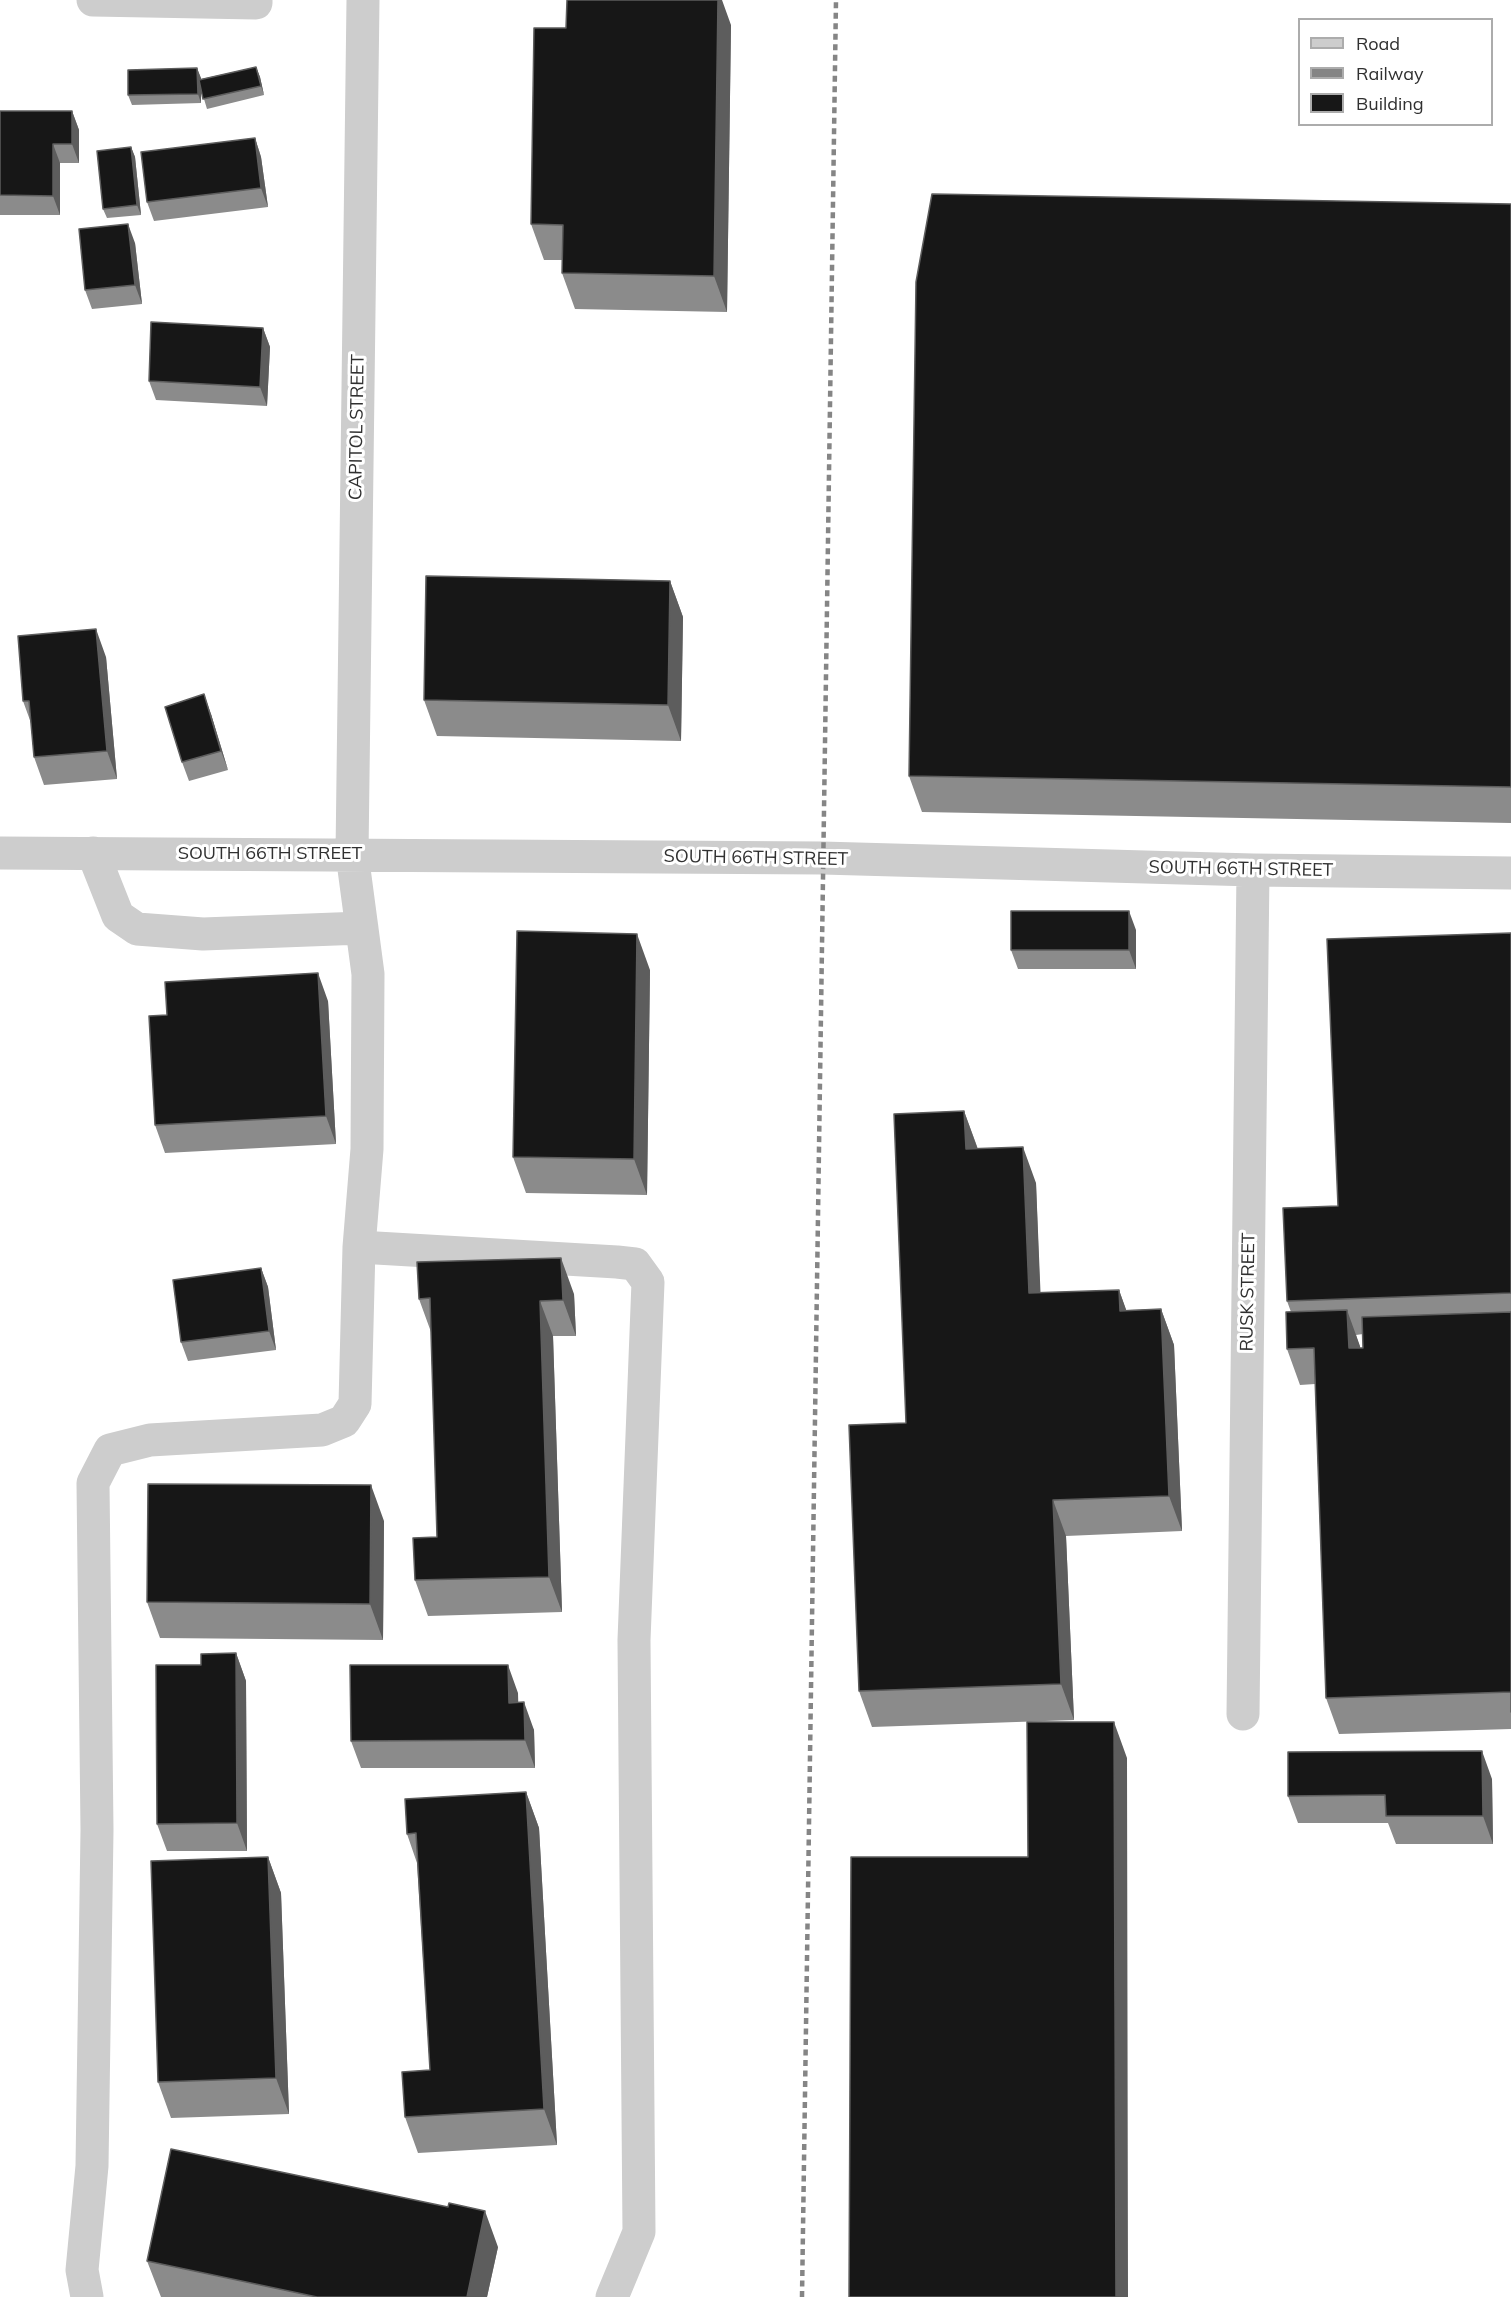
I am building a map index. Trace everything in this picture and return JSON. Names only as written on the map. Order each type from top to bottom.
[{"type":"street","points":[[93,0],[256,3],[256,0]]},
{"type":"street","name":"CAPITOL STREET","points":[[87,2297],[82,2270],[92,2166],[97,1830],[93,1483],[110,1450],[150,1440],[322,1430],[344,1421],[355,1404],[359,1247],[367,1138],[368,974],[352,854],[363,0]]},
{"type":"street","name":"SOUTH 66TH STREET","points":[[0,853],[822,858],[1253,870],[1511,873]]},
{"type":"street","points":[[93,854],[118,916],[136,929],[203,934],[362,928]]},
{"type":"street","name":"RUSK STREET","points":[[1243,1714],[1253,870]]},
{"type":"street","points":[[359,1247],[635,1264],[648,1282],[634,1640],[639,2232],[612,2297]]},
{"type":"building","points":[[567,0],[718,0],[714,276],[562,273],[563,225],[531,224],[534,28],[566,28]]},
{"type":"building","points":[[256,67],[261,86],[203,99],[199,80]]},
{"type":"building","points":[[197,68],[198,94],[128,95],[128,70]]},
{"type":"building","points":[[0,111],[72,111],[72,144],[53,144],[53,196],[0,195]]},
{"type":"building","points":[[255,138],[261,188],[147,202],[141,152]]},
{"type":"building","points":[[131,147],[137,205],[103,209],[97,151]]},
{"type":"building","points":[[932,194],[1511,204],[1511,787],[909,776],[916,282]]},
{"type":"building","points":[[128,224],[135,285],[85,290],[79,229]]},
{"type":"building","points":[[151,322],[263,328],[260,387],[149,381]]},
{"type":"building","points":[[426,576],[670,581],[668,705],[424,700]]},
{"type":"building","points":[[96,629],[107,751],[34,757],[29,701],[23,701],[18,636]]},
{"type":"building","points":[[204,694],[221,751],[182,762],[165,707]]},
{"type":"building","points":[[1011,911],[1129,911],[1129,950],[1011,950]]},
{"type":"building","points":[[517,931],[637,934],[634,1159],[513,1157]]},
{"type":"building","points":[[1511,933],[1511,1293],[1287,1301],[1283,1208],[1338,1206],[1327,939]]},
{"type":"building","points":[[318,973],[326,1116],[155,1125],[149,1016],[167,1015],[165,982]]},
{"type":"building","points":[[964,1111],[966,1149],[1023,1147],[1029,1293],[1119,1290],[1120,1311],[1161,1309],[1169,1496],[1053,1500],[1061,1684],[859,1691],[849,1425],[906,1423],[894,1114]]},
{"type":"building","points":[[561,1258],[563,1300],[540,1301],[549,1577],[415,1580],[413,1538],[437,1537],[430,1298],[419,1299],[417,1262]]},
{"type":"building","points":[[261,1268],[269,1331],[181,1342],[173,1280]]},
{"type":"building","points":[[1347,1310],[1349,1348],[1363,1348],[1362,1317],[1511,1312],[1511,1692],[1326,1698],[1314,1348],[1287,1349],[1286,1312]]},
{"type":"building","points":[[148,1484],[371,1485],[370,1604],[147,1602]]},
{"type":"building","points":[[236,1653],[237,1823],[157,1824],[156,1665],[201,1665],[201,1654]]},
{"type":"building","points":[[350,1665],[508,1665],[509,1703],[524,1702],[525,1740],[351,1741]]},
{"type":"building","points":[[1027,1722],[1114,1722],[1116,2297],[849,2297],[851,1857],[1028,1857]]},
{"type":"building","points":[[1482,1751],[1483,1816],[1386,1816],[1385,1795],[1288,1796],[1288,1752]]},
{"type":"building","points":[[526,1792],[544,2109],[405,2117],[402,2072],[430,2070],[416,1833],[407,1834],[405,1799]]},
{"type":"building","points":[[268,1857],[276,2078],[158,2082],[151,1861]]},
{"type":"building","points":[[171,2149],[448,2207],[449,2203],[485,2211],[467,2297],[317,2297],[147,2261]]},
{"type":"railway","points":[[802,2297],[836,0]]}]
